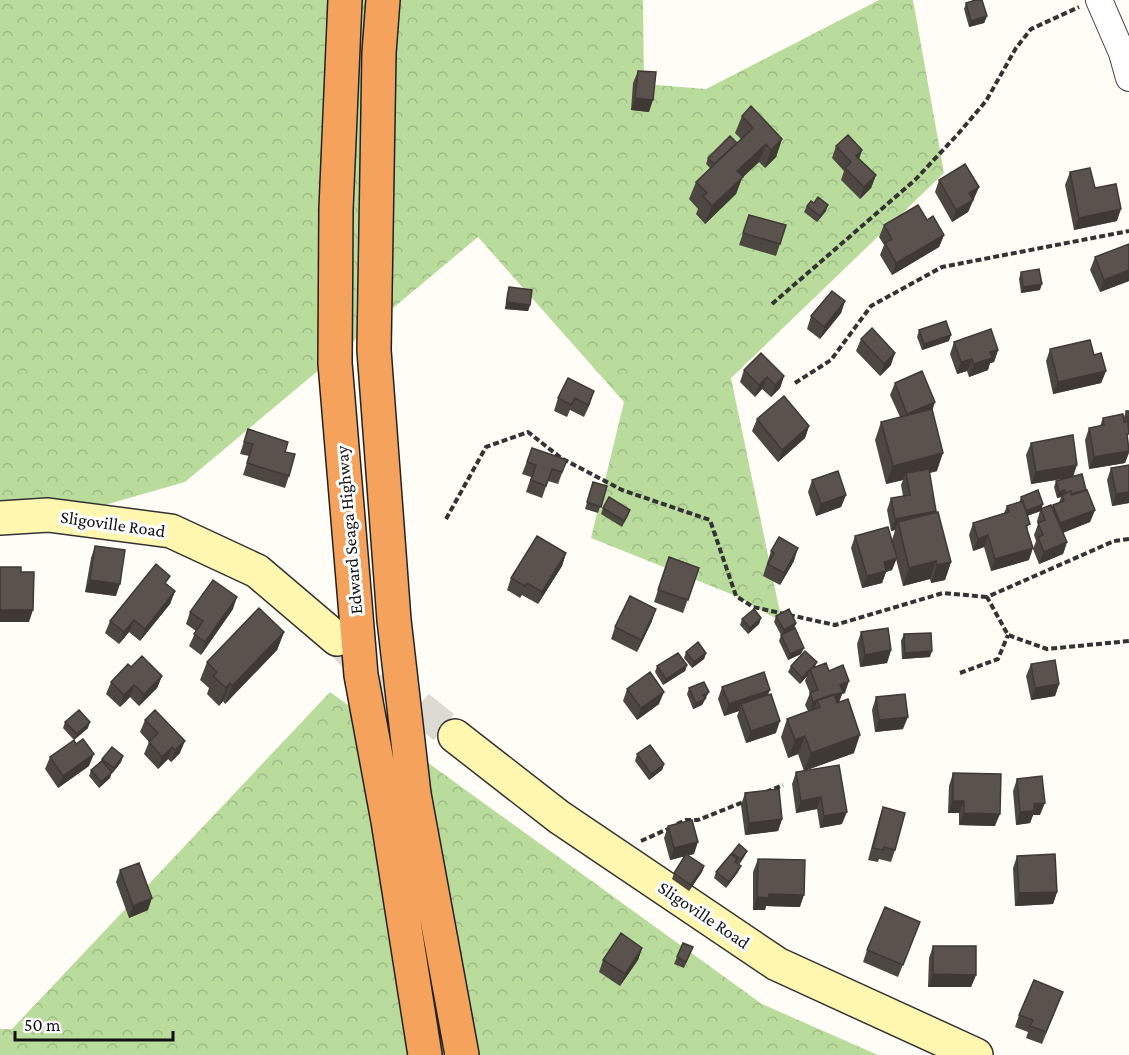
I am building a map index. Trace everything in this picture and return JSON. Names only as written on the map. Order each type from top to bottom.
[{"type":"highway","name":"Edward Seaga Highway","points":[[345,0],[336,208],[335,363],[361,675],[388,821],[425,1055]]},
{"type":"highway","name":"Edward Seaga Highway","points":[[383,0],[378,100],[374,350],[376,385],[394,620],[414,794],[462,1055]]},
{"type":"street","points":[[1091,2],[1122,53],[1129,78]]},
{"type":"street","name":"Sligoville Road","points":[[0,518],[48,515],[171,531],[257,571],[337,639]]},
{"type":"street","name":"Sligoville Road","points":[[455,736],[559,818],[777,964],[976,1055]]},
{"type":"path","points":[[772,304],[915,180],[986,101],[1016,48],[1031,29],[1091,2]]},
{"type":"path","points":[[795,382],[831,360],[871,306],[942,267],[1129,231]]},
{"type":"path","points":[[446,519],[486,447],[528,432],[561,458],[622,490],[710,520],[736,597],[753,607],[835,625],[943,593],[987,597],[1113,541],[1129,539]]},
{"type":"path","points":[[987,597],[1008,635],[1047,649],[1129,641]]},
{"type":"path","points":[[960,673],[998,659],[1008,635]]},
{"type":"path","points":[[762,794],[783,785]]},
{"type":"path","points":[[614,854],[686,820],[698,820],[751,798]]},
{"type":"green space","points":[[0,0],[643,0],[644,84],[706,89],[879,0],[913,0],[944,173],[731,378],[782,622],[736,596],[591,538],[624,402],[478,237],[185,482],[0,535]]},
{"type":"green space","points":[[330,692],[762,1004],[878,1055],[0,1055],[0,1029],[12,1029]]},
{"type":"building","points":[[982,0],[987,16],[971,21],[966,3]]},
{"type":"building","points":[[638,71],[656,72],[653,100],[635,98]]},
{"type":"building","points":[[751,106],[782,139],[771,150],[766,144],[737,171],[743,177],[712,206],[703,196],[707,193],[696,182],[753,128],[742,116]]},
{"type":"building","points":[[848,135],[862,150],[856,156],[876,175],[864,187],[845,168],[851,162],[836,146]]},
{"type":"building","points":[[730,136],[737,143],[714,164],[708,158]]},
{"type":"building","points":[[965,164],[979,187],[969,193],[973,200],[956,210],[939,180]]},
{"type":"building","points":[[1090,168],[1095,188],[1116,184],[1121,209],[1079,218],[1070,172]]},
{"type":"building","points":[[818,197],[828,205],[820,216],[807,206],[811,201],[814,203]]},
{"type":"building","points":[[918,205],[927,220],[933,216],[944,235],[896,263],[885,243],[892,239],[884,225]]},
{"type":"building","points":[[749,215],[786,225],[780,244],[743,233]]},
{"type":"building","points":[[1129,244],[1129,270],[1104,280],[1095,257]]},
{"type":"building","points":[[1039,269],[1042,284],[1023,287],[1021,272]]},
{"type":"building","points":[[509,287],[532,290],[530,305],[507,302]]},
{"type":"building","points":[[832,291],[845,301],[824,327],[811,316]]},
{"type":"building","points":[[946,321],[951,335],[924,344],[919,330]]},
{"type":"building","points":[[872,328],[895,353],[884,364],[861,339]]},
{"type":"building","points":[[991,329],[998,350],[990,352],[992,358],[974,364],[972,359],[961,362],[954,342]]},
{"type":"building","points":[[1090,340],[1094,355],[1101,353],[1106,371],[1058,382],[1050,349]]},
{"type":"building","points":[[761,353],[784,376],[775,385],[767,377],[759,385],[744,370]]},
{"type":"building","points":[[922,371],[935,402],[907,414],[895,383]]},
{"type":"building","points":[[568,378],[594,391],[588,405],[575,398],[571,405],[558,398]]},
{"type":"building","points":[[784,396],[809,426],[782,450],[757,419]]},
{"type":"building","points":[[932,409],[943,453],[893,466],[881,422]]},
{"type":"building","points":[[1126,411],[1129,411],[1129,429]]},
{"type":"building","points":[[1123,414],[1124,422],[1128,422],[1129,451],[1094,457],[1089,428],[1104,425],[1103,418]]},
{"type":"building","points":[[248,429],[288,442],[285,452],[295,454],[289,476],[247,463],[253,444],[244,442]]},
{"type":"building","points":[[1073,435],[1077,465],[1036,472],[1031,443]]},
{"type":"building","points":[[532,448],[567,460],[562,472],[552,469],[546,486],[531,480],[536,465],[527,462]]},
{"type":"building","points":[[1129,465],[1129,492],[1116,494],[1111,468]]},
{"type":"building","points":[[929,469],[936,511],[895,519],[891,498],[910,495],[906,473]]},
{"type":"building","points":[[838,471],[846,495],[821,504],[812,480]]},
{"type":"building","points":[[1082,474],[1086,490],[1071,494],[1071,491],[1066,493],[1065,490],[1059,492],[1056,481]]},
{"type":"building","points":[[593,482],[607,486],[601,507],[587,502]]},
{"type":"building","points":[[1038,490],[1043,504],[1026,511],[1021,497]]},
{"type":"building","points":[[1087,490],[1095,510],[1060,523],[1053,505],[1064,501],[1062,495],[1071,491],[1072,495]]},
{"type":"building","points":[[609,497],[630,510],[624,521],[603,508]]},
{"type":"building","points":[[1023,501],[1030,524],[1026,526],[1033,548],[995,559],[988,535],[978,539],[973,523],[1009,512],[1007,506]]},
{"type":"building","points":[[1051,505],[1067,542],[1044,552],[1038,537],[1043,535],[1038,523],[1045,520],[1041,509]]},
{"type":"building","points":[[938,512],[951,562],[937,565],[936,561],[909,568],[898,522]]},
{"type":"building","points":[[888,527],[897,558],[884,562],[886,571],[867,576],[855,536]]},
{"type":"building","points":[[537,536],[566,553],[542,592],[527,583],[525,586],[511,578]]},
{"type":"building","points":[[779,537],[798,548],[784,573],[768,564],[774,553],[771,551]]},
{"type":"building","points":[[95,546],[125,550],[120,584],[90,580]]},
{"type":"building","points":[[669,557],[699,568],[688,600],[658,590]]},
{"type":"building","points":[[156,564],[170,576],[165,583],[175,591],[145,629],[134,620],[124,632],[110,621]]},
{"type":"building","points":[[0,567],[21,567],[21,572],[34,572],[33,610],[0,610]]},
{"type":"building","points":[[213,580],[237,597],[205,642],[194,634],[203,621],[190,612]]},
{"type":"building","points":[[630,596],[656,609],[641,640],[615,627]]},
{"type":"building","points":[[259,608],[284,632],[232,686],[230,683],[226,688],[213,676],[217,672],[207,662]]},
{"type":"building","points":[[754,609],[761,618],[750,628],[742,619]]},
{"type":"building","points":[[789,609],[796,623],[784,630],[776,616]]},
{"type":"building","points":[[795,628],[804,648],[790,654],[781,635]]},
{"type":"building","points":[[888,628],[891,650],[865,655],[861,632]]},
{"type":"building","points":[[931,633],[932,651],[905,653],[904,634]]},
{"type":"building","points":[[698,642],[706,653],[694,662],[686,652]]},
{"type":"building","points":[[805,651],[817,662],[802,678],[791,666]]},
{"type":"building","points":[[678,653],[687,665],[666,679],[657,666]]},
{"type":"building","points":[[142,656],[162,676],[144,694],[134,685],[124,695],[111,682],[128,664],[131,667]]},
{"type":"building","points":[[1055,660],[1059,684],[1035,688],[1031,664]]},
{"type":"building","points":[[826,663],[829,671],[843,665],[849,681],[840,685],[843,692],[813,702],[810,693],[818,690],[810,669]]},
{"type":"building","points":[[650,672],[664,692],[641,708],[627,689]]},
{"type":"building","points":[[764,672],[770,690],[729,704],[722,687]]},
{"type":"building","points":[[704,682],[709,692],[703,695],[705,699],[696,703],[689,688]]},
{"type":"building","points":[[771,694],[780,721],[751,731],[741,704]]},
{"type":"building","points":[[834,694],[837,703],[848,699],[860,735],[811,753],[805,736],[795,740],[787,719],[820,707],[817,700]]},
{"type":"building","points":[[905,694],[908,717],[879,720],[876,697]]},
{"type":"building","points":[[79,710],[90,722],[77,734],[65,722]]},
{"type":"building","points":[[155,710],[185,741],[175,750],[172,747],[162,757],[149,742],[158,733],[145,720]]},
{"type":"building","points":[[83,739],[94,754],[63,776],[50,757],[74,740],[76,744]]},
{"type":"building","points":[[650,745],[664,764],[651,774],[637,754]]},
{"type":"building","points":[[112,747],[123,756],[114,768],[102,759]]},
{"type":"building","points":[[102,761],[112,772],[101,782],[91,770]]},
{"type":"building","points":[[839,765],[847,812],[824,816],[821,797],[801,801],[796,772]]},
{"type":"building","points":[[953,773],[1001,774],[1000,814],[964,813],[964,801],[953,801]]},
{"type":"building","points":[[1042,776],[1045,803],[1034,804],[1034,811],[1020,812],[1017,779]]},
{"type":"building","points":[[779,789],[782,819],[749,823],[745,793]]},
{"type":"building","points":[[883,807],[905,813],[895,850],[884,847],[883,850],[873,848]]},
{"type":"building","points":[[692,820],[698,842],[674,848],[668,826]]},
{"type":"building","points":[[739,844],[747,851],[741,859],[732,853]]},
{"type":"building","points":[[686,854],[704,866],[691,885],[674,873]]},
{"type":"building","points":[[731,854],[737,859],[735,862],[741,866],[729,882],[716,872]]},
{"type":"building","points":[[1055,854],[1057,892],[1019,893],[1017,856]]},
{"type":"building","points":[[758,859],[805,860],[804,895],[769,894],[769,898],[757,897]]},
{"type":"building","points":[[139,863],[152,898],[133,906],[120,870]]},
{"type":"building","points":[[885,907],[920,922],[903,965],[867,950]]},
{"type":"building","points":[[621,933],[642,948],[625,974],[603,960]]},
{"type":"building","points":[[683,943],[693,947],[686,962],[677,957]]},
{"type":"building","points":[[933,946],[976,946],[976,975],[933,974]]},
{"type":"building","points":[[1034,980],[1063,992],[1046,1032],[1030,1026],[1033,1020],[1019,1015]]},
{"type":"tunnel","points":[[343,644],[455,736]]}]
